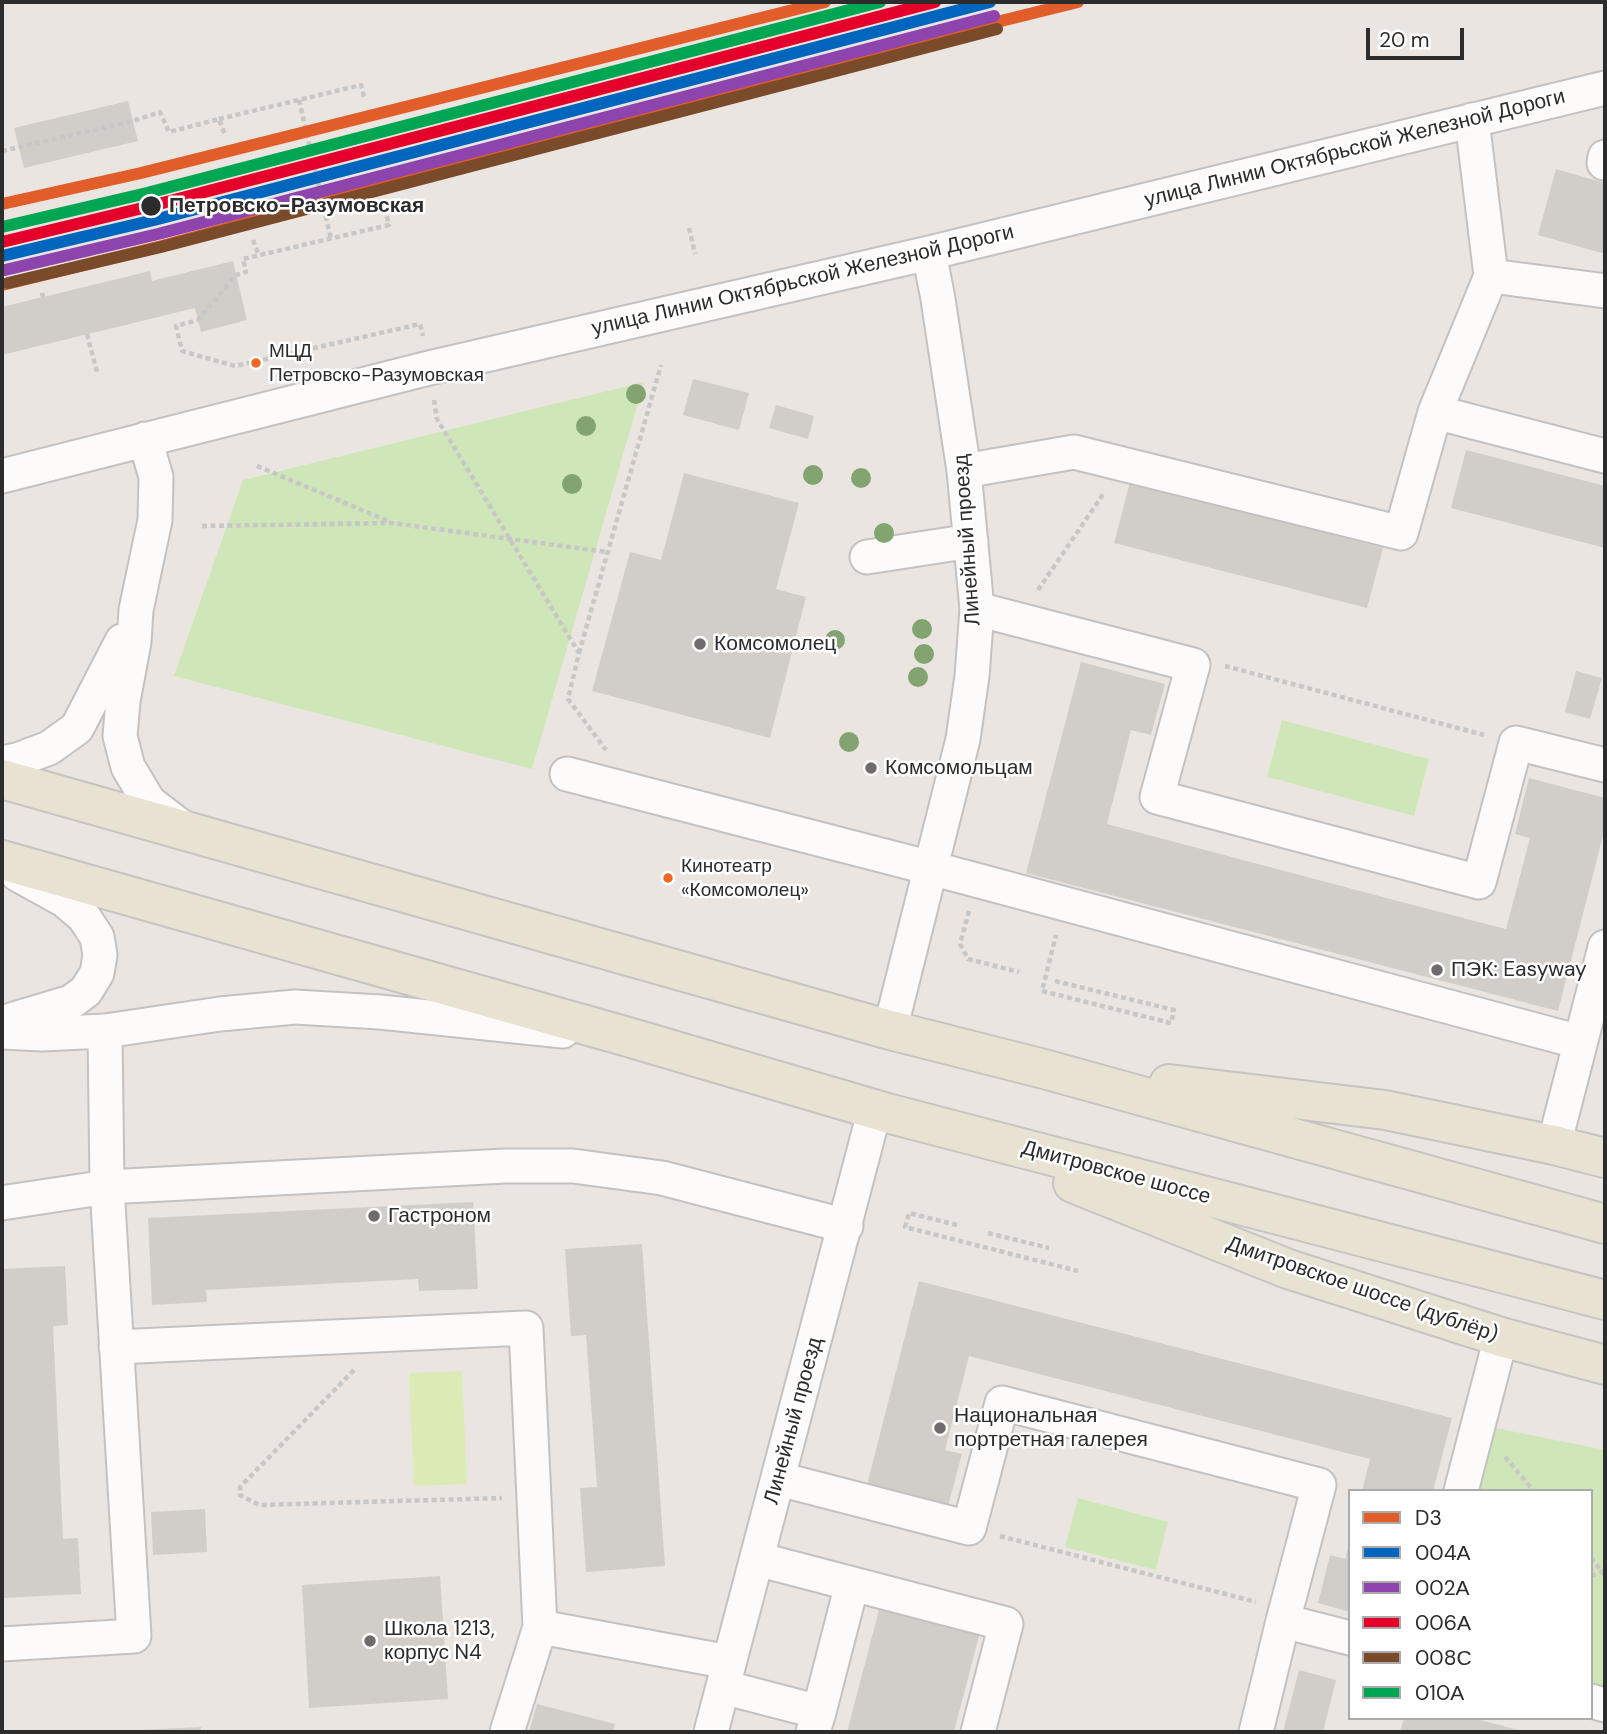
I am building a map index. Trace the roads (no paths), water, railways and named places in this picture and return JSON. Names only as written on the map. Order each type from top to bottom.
[{"type":"main road","points":[[2,779],[890,1030],[1044,1069],[1605,1224]]},
{"type":"main road","name":"Дмитровское шоссе","points":[[2,860],[881,1111],[1605,1300]]},
{"type":"main road","points":[[1044,1069],[1385,1110],[1605,1158]]},
{"type":"main road","name":"Дмитровское шоссе (дублёр)","points":[[881,1111],[1054,1175],[1289,1269],[1501,1337],[1605,1364]]},
{"type":"street","name":"улица Линии Октябрьской Железной Дороги","points":[[2,477],[429,368],[929,253],[1605,90]]},
{"type":"street","points":[[964,471],[1074,452],[1401,533],[1435,412],[1491,276],[1472,120]]},
{"type":"street","name":"Линейный проезд","points":[[890,1030],[963,739],[972,676],[977,609],[964,471],[929,253]]},
{"type":"street","points":[[1491,276],[1605,291]]},
{"type":"street","points":[[1435,412],[1605,456]]},
{"type":"street","points":[[145,439],[156,477],[155,520],[136,610],[134,642],[122,701],[120,736],[128,767],[149,802],[184,830]]},
{"type":"street","points":[[867,557],[971,541]]},
{"type":"street","points":[[977,609],[1193,665],[1157,797],[1479,882],[1516,743],[1605,765]]},
{"type":"street","points":[[2,763],[49,748],[76,727],[107,673],[136,610]]},
{"type":"street","points":[[567,774],[978,880],[1580,1042]]},
{"type":"street","points":[[2,867],[34,881],[64,900],[83,917],[97,937],[100,955],[97,973],[86,991],[71,1002],[2,1023]]},
{"type":"street","points":[[1554,1145],[1605,947]]},
{"type":"street","points":[[2,1032],[42,1034],[105,1031],[220,1014],[295,1007],[380,1012],[628,1037]]},
{"type":"street","points":[[2,1644],[134,1636],[107,1187],[105,1031]]},
{"type":"street","name":"Линейный проезд","points":[[711,1732],[846,1226],[881,1111]]},
{"type":"street","points":[[2,1203],[107,1187],[505,1166],[573,1166],[662,1178],[846,1226]]},
{"type":"street","points":[[116,1347],[526,1328],[540,1627],[507,1732]]},
{"type":"street","points":[[1462,1489],[1501,1337]]},
{"type":"street","points":[[779,1479],[969,1528],[1002,1403],[1319,1485],[1256,1732]]},
{"type":"street","points":[[757,1559],[1006,1624],[978,1732]]},
{"type":"street","points":[[540,1627],[726,1674],[816,1722],[852,1584]]},
{"type":"street","points":[[1284,1616],[1348,1637]]},
{"type":"place","name":"Петровско-Разумовская","points":[[151,206]]},
{"type":"place","name":"МЦД Петровско-Разумовская","points":[[256,363]]},
{"type":"place","name":"Комсомолец","points":[[700,644]]},
{"type":"place","name":"Комсомольцам","points":[[871,768]]},
{"type":"place","name":"Кинотеатр «Комсомолец»","points":[[668,878]]},
{"type":"place","name":"ПЭК: Easyway","points":[[1437,970]]},
{"type":"place","name":"Гастроном","points":[[374,1216]]},
{"type":"place","name":"Национальная портретная галерея","points":[[940,1428]]},
{"type":"place","name":"Школа 1213, корпус N4","points":[[370,1641]]}]
